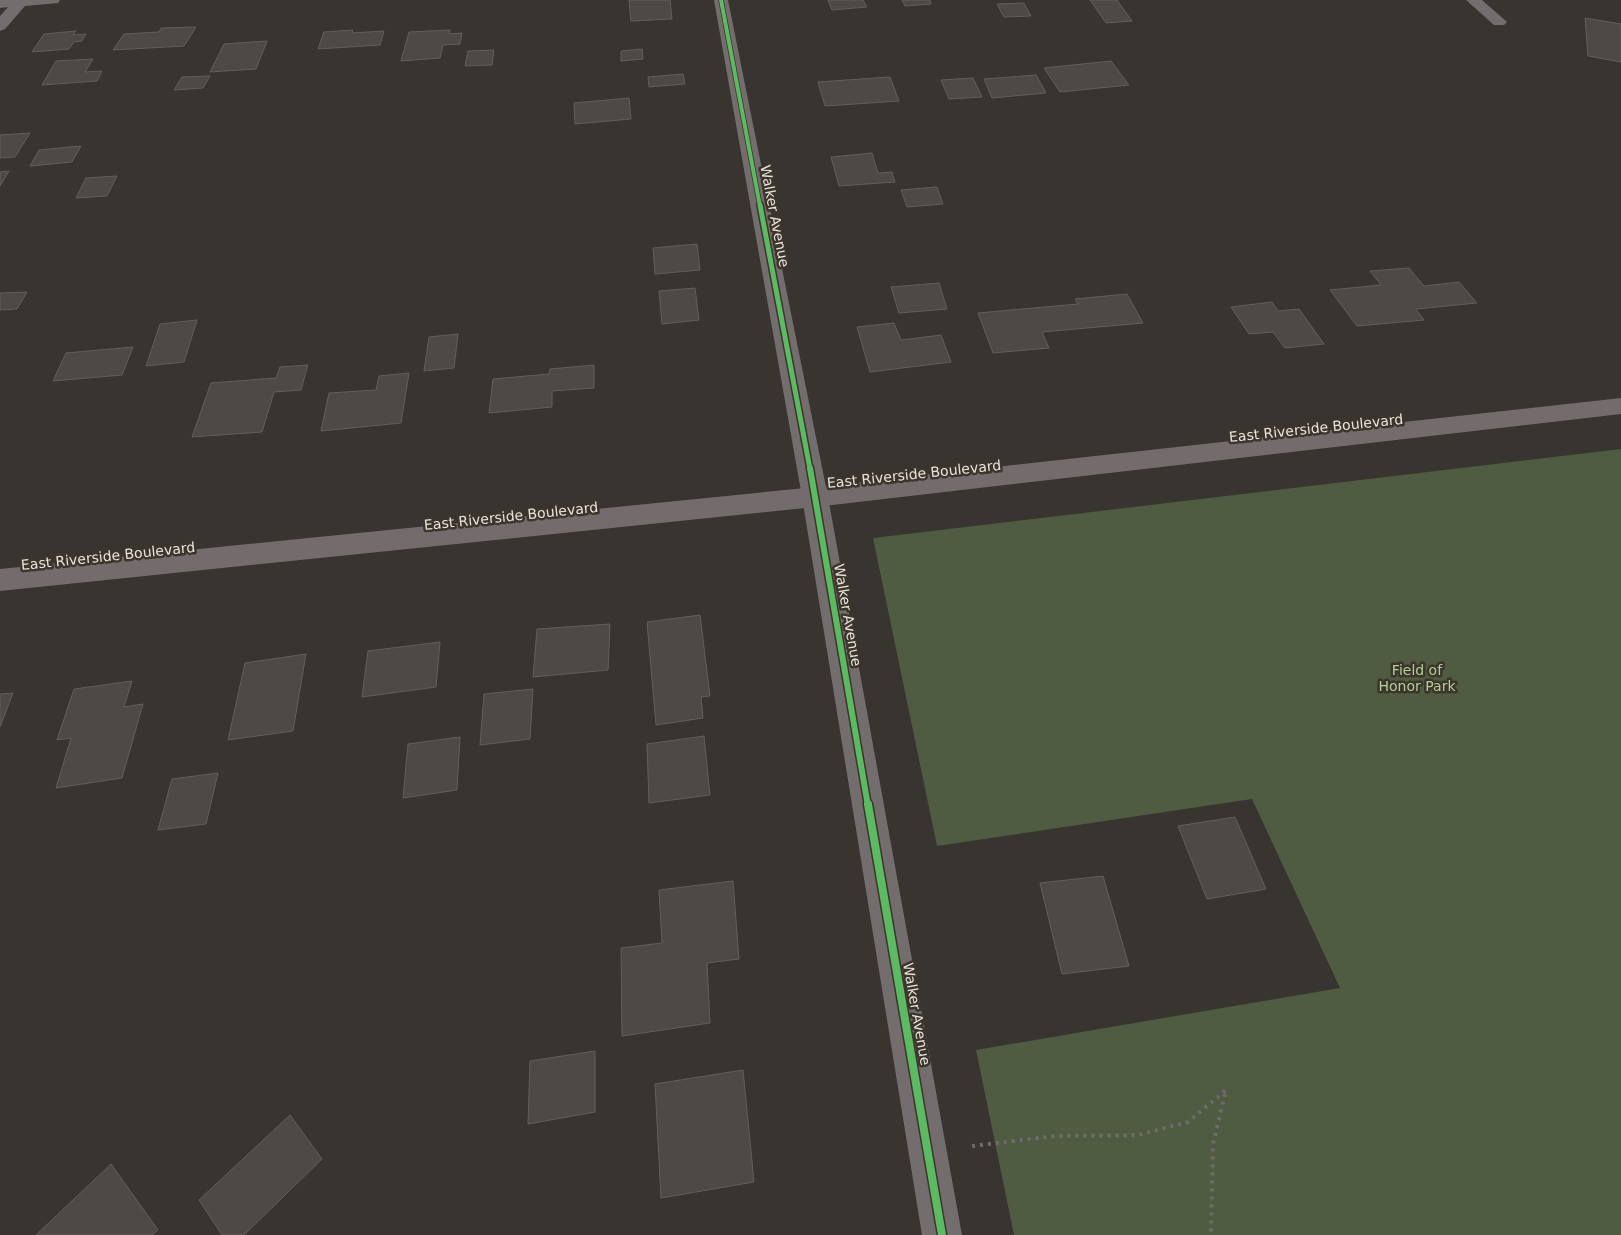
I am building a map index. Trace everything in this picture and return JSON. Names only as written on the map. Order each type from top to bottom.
[{"type":"main road","name":"East Riverside Boulevard","points":[[0,580],[815,498],[1621,406]]},
{"type":"street","points":[[0,3],[53,0]]},
{"type":"street","name":"Walker Avenue","points":[[721,0],[815,498],[942,1235]]},
{"type":"street","points":[[1473,0],[1499,22]]},
{"type":"street","points":[[0,26],[20,2]]},
{"type":"path","points":[[928,1151],[1056,1136],[1138,1135],[1188,1122],[1226,1090],[1214,1144],[1211,1235]]},
{"type":"green space","name":"Field of Honor Park","points":[[1621,449],[1621,1235],[1014,1235],[976,1050],[1340,988],[1252,799],[937,846],[873,538]]},
{"type":"building","points":[[629,0],[670,0],[672,19],[631,21]]},
{"type":"building","points":[[828,0],[863,0],[867,7],[832,10]]},
{"type":"building","points":[[902,0],[930,0],[931,4],[905,6]]},
{"type":"building","points":[[1090,0],[1117,0],[1132,21],[1106,23]]},
{"type":"building","points":[[1024,3],[1031,16],[1004,17],[997,4]]},
{"type":"building","points":[[1585,18],[1621,24],[1621,62],[1588,56]]},
{"type":"building","points":[[196,27],[184,46],[113,50],[124,34],[159,32],[161,28]]},
{"type":"building","points":[[353,30],[352,33],[384,31],[380,45],[318,49],[324,32]]},
{"type":"building","points":[[450,30],[449,34],[462,33],[460,44],[443,45],[440,58],[401,61],[409,32]]},
{"type":"building","points":[[76,31],[73,35],[86,34],[82,41],[74,42],[69,49],[32,52],[44,34]]},
{"type":"building","points":[[267,41],[256,69],[210,72],[224,44]]},
{"type":"building","points":[[642,49],[643,59],[621,61],[621,51]]},
{"type":"building","points":[[494,50],[492,65],[465,66],[468,51]]},
{"type":"building","points":[[93,59],[85,72],[102,71],[97,81],[42,85],[56,61]]},
{"type":"building","points":[[1111,61],[1129,85],[1060,92],[1044,68]]},
{"type":"building","points":[[683,74],[685,84],[649,87],[648,77]]},
{"type":"building","points":[[1036,75],[1046,93],[992,98],[984,79]]},
{"type":"building","points":[[210,76],[203,88],[174,90],[182,77]]},
{"type":"building","points":[[890,77],[899,101],[825,106],[818,82]]},
{"type":"building","points":[[973,78],[982,97],[949,99],[941,80]]},
{"type":"building","points":[[629,98],[631,119],[575,124],[574,103]]},
{"type":"building","points":[[30,133],[15,157],[0,158],[0,135]]},
{"type":"building","points":[[81,146],[72,162],[30,166],[39,150]]},
{"type":"building","points":[[872,153],[878,173],[892,172],[895,182],[839,186],[831,157]]},
{"type":"building","points":[[9,171],[0,186],[0,172]]},
{"type":"building","points":[[117,176],[107,196],[76,198],[86,178]]},
{"type":"building","points":[[937,187],[943,204],[907,207],[901,190]]},
{"type":"building","points":[[697,244],[700,270],[655,274],[653,248]]},
{"type":"building","points":[[1409,268],[1424,286],[1459,282],[1477,303],[1416,309],[1424,320],[1357,326],[1330,290],[1381,285],[1370,271]]},
{"type":"building","points":[[939,283],[947,309],[899,313],[891,287]]},
{"type":"building","points":[[695,288],[699,320],[662,324],[659,291]]},
{"type":"building","points":[[27,292],[17,309],[0,310],[0,293]]},
{"type":"building","points":[[1127,294],[1143,323],[1042,332],[1049,348],[993,353],[978,313],[1078,304],[1075,299]]},
{"type":"building","points":[[1272,302],[1278,311],[1299,309],[1324,344],[1285,348],[1273,332],[1249,334],[1231,307]]},
{"type":"building","points":[[197,320],[184,362],[146,366],[160,324]]},
{"type":"building","points":[[894,323],[901,340],[941,335],[951,362],[870,372],[857,327]]},
{"type":"building","points":[[458,334],[454,368],[424,371],[429,337]]},
{"type":"building","points":[[133,347],[122,375],[53,381],[66,353]]},
{"type":"building","points":[[308,365],[301,390],[274,392],[262,432],[192,437],[211,383],[276,378],[280,367]]},
{"type":"building","points":[[594,365],[594,388],[552,391],[552,407],[489,413],[493,379],[549,374],[550,369]]},
{"type":"building","points":[[409,373],[401,423],[321,431],[329,393],[376,390],[379,376]]},
{"type":"building","points":[[700,615],[710,696],[701,697],[703,718],[656,725],[647,622]]},
{"type":"building","points":[[610,624],[608,670],[533,677],[537,629]]},
{"type":"building","points":[[440,642],[436,687],[362,697],[368,651]]},
{"type":"building","points":[[306,654],[293,731],[228,740],[245,663]]},
{"type":"building","points":[[132,681],[124,707],[143,704],[122,778],[56,788],[71,738],[57,740],[74,689]]},
{"type":"building","points":[[533,689],[530,739],[480,745],[484,694]]},
{"type":"building","points":[[13,693],[0,727],[0,694]]},
{"type":"building","points":[[704,736],[710,795],[649,803],[647,744]]},
{"type":"building","points":[[460,737],[457,790],[403,798],[408,744]]},
{"type":"building","points":[[218,773],[206,824],[158,830],[172,779]]},
{"type":"building","points":[[1235,817],[1266,889],[1207,899],[1178,826]]},
{"type":"building","points":[[1103,876],[1129,966],[1062,974],[1040,883]]},
{"type":"building","points":[[733,881],[739,959],[707,963],[710,1023],[622,1036],[621,948],[662,943],[659,890]]},
{"type":"building","points":[[595,1051],[595,1112],[528,1124],[530,1061]]},
{"type":"building","points":[[743,1070],[754,1182],[661,1198],[655,1084]]},
{"type":"building","points":[[290,1115],[322,1159],[244,1235],[222,1235],[199,1200]]},
{"type":"building","points":[[111,1164],[158,1230],[152,1235],[36,1235]]},
{"type":"cycle path","points":[[721,0],[815,497],[942,1235]]}]
